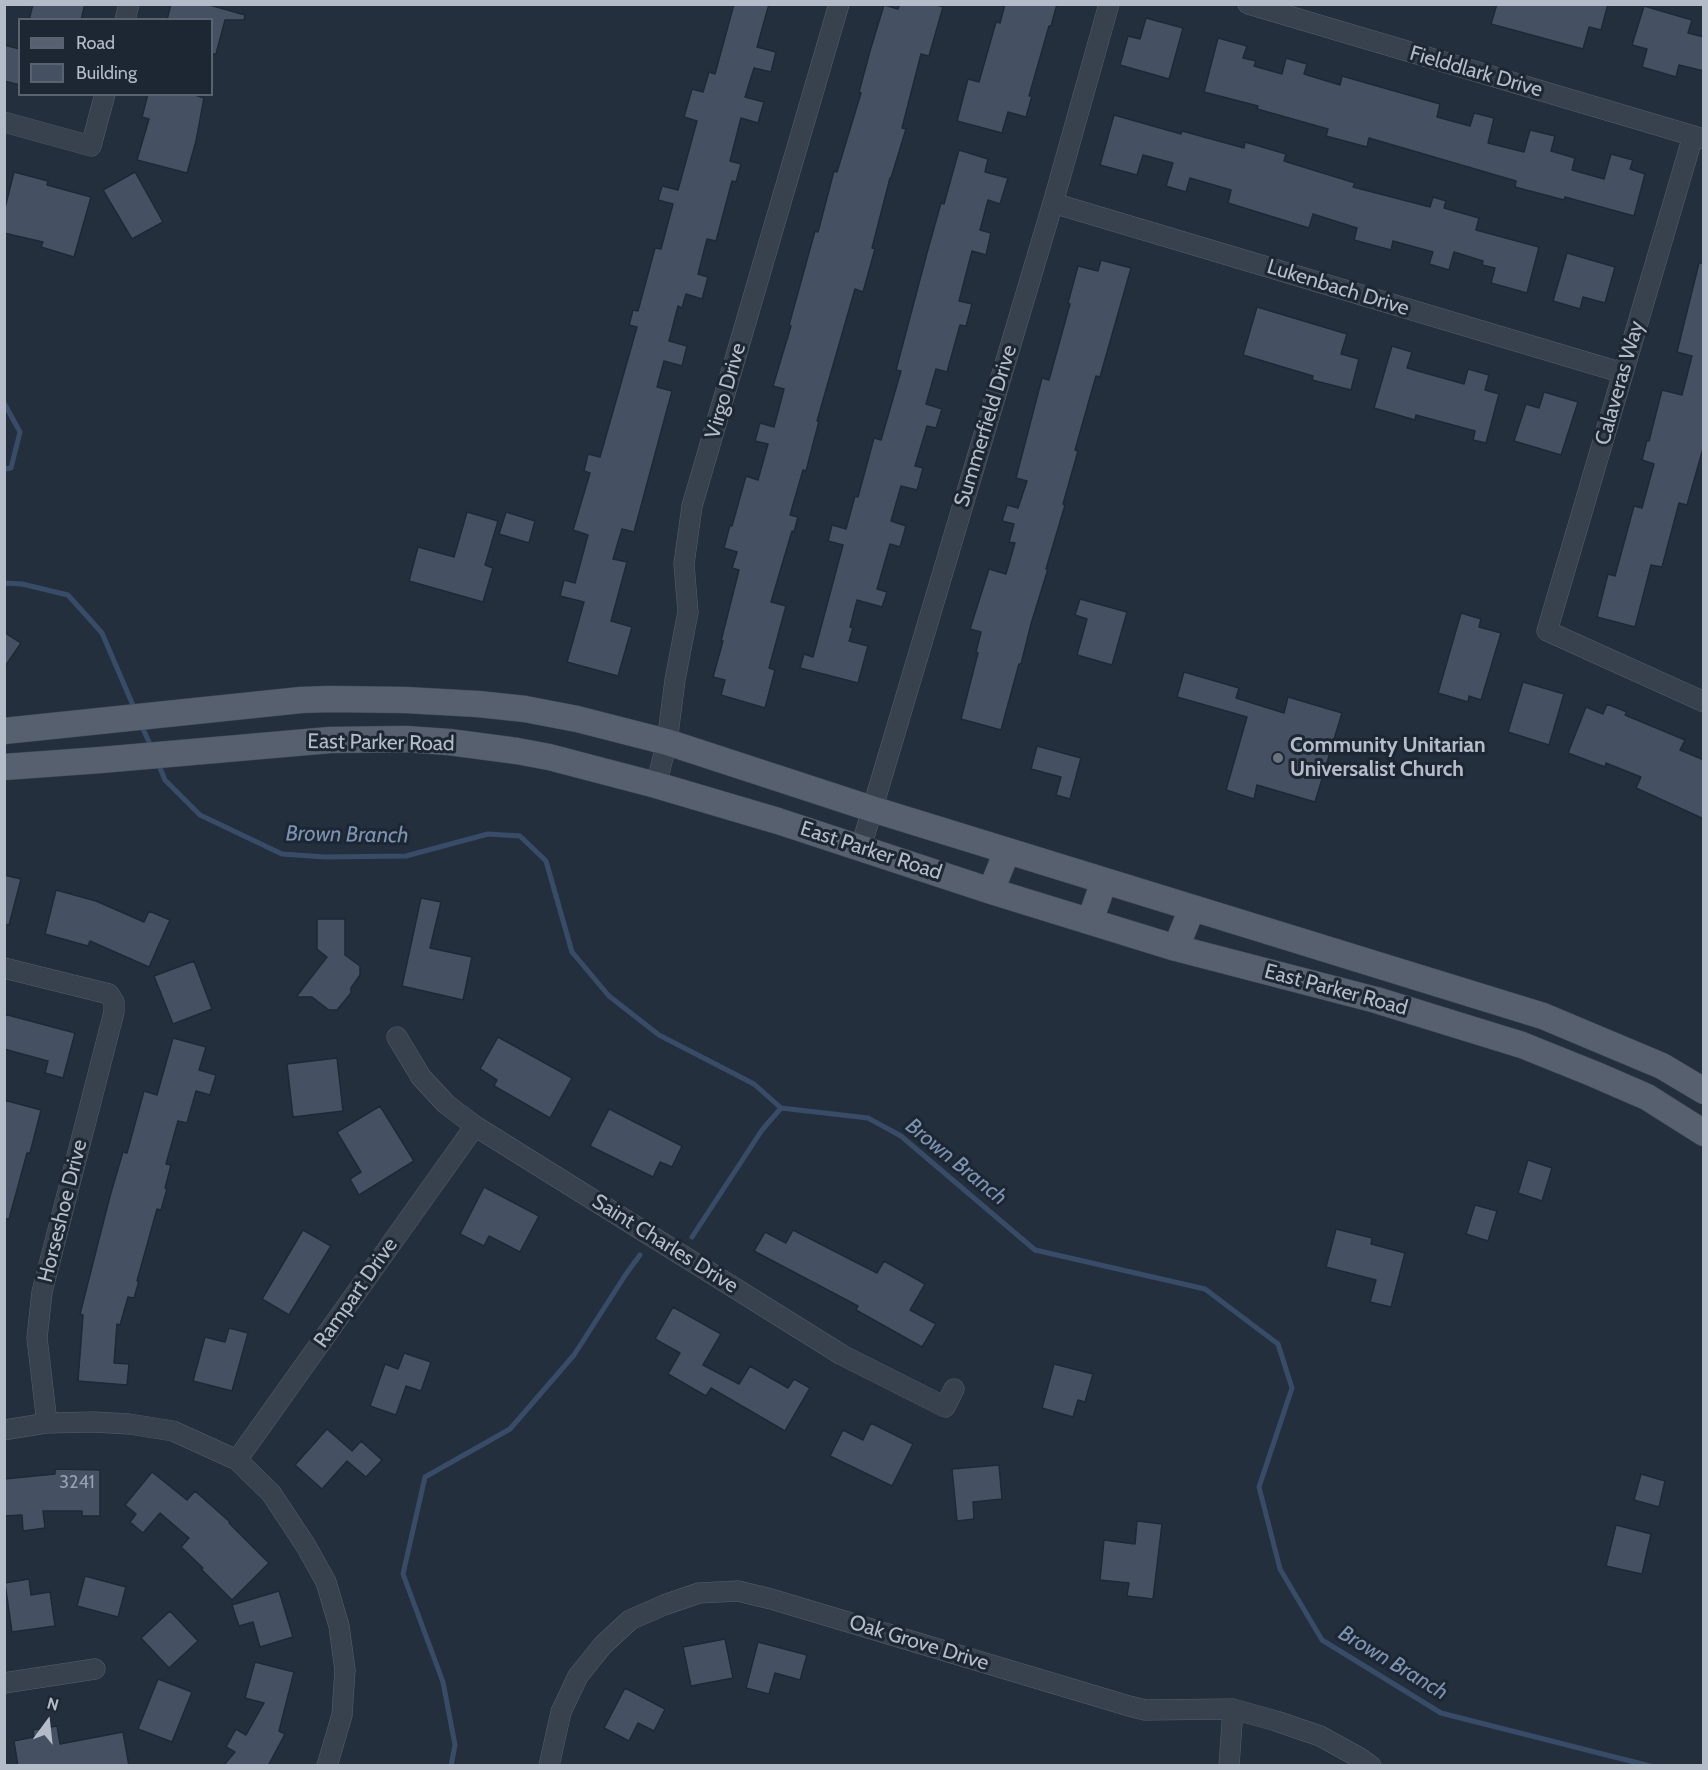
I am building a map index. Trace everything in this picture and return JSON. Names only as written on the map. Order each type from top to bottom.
[{"type":"main road","name":"East Parker Road","points":[[4,731],[301,700],[405,700],[478,704],[534,711],[602,724],[667,742],[872,809],[1384,966],[1557,1022],[1662,1066],[1704,1091]]},
{"type":"main road","points":[[405,700],[405,739]]},
{"type":"main road","name":"East Parker Road","points":[[4,767],[304,741],[405,739],[517,751],[656,784],[778,820],[991,891],[1176,948],[1377,1000],[1522,1045],[1647,1097],[1704,1133]]},
{"type":"main road","points":[[991,891],[1007,851]]},
{"type":"main road","points":[[1090,921],[1104,881]]},
{"type":"main road","points":[[1176,948],[1192,908]]},
{"type":"main road","points":[[1377,1000],[1384,966]]},
{"type":"main road","points":[[1545,1054],[1557,1022]]},
{"type":"main road","points":[[1647,1097],[1662,1066]]},
{"type":"street","name":"Virgo Drive","points":[[656,784],[667,742],[675,680],[688,612],[684,564],[692,506],[839,4]]},
{"type":"street","name":"Summerfield Drive","points":[[861,847],[1053,203],[1109,4]]},
{"type":"street","name":"Fielddlark Drive","points":[[1248,4],[1698,137]]},
{"type":"street","points":[[4,122],[91,146],[104,96]]},
{"type":"street","name":"Calaveras Way","points":[[1698,137],[1623,373],[1547,631],[1704,702]]},
{"type":"street","name":"Lukenbach Drive","points":[[1053,203],[1623,373]]},
{"type":"street","name":"Horseshoe Drive","points":[[4,968],[109,994],[114,1002],[114,1012],[42,1292],[37,1338],[47,1423]]},
{"type":"street","name":"Saint Charles Drive","points":[[397,1037],[421,1077],[446,1104],[475,1126],[843,1355],[945,1407],[954,1389]]},
{"type":"street","name":"Rampart Drive","points":[[237,1460],[475,1126]]},
{"type":"street","points":[[4,1430],[47,1423],[93,1422],[129,1424],[173,1431],[237,1460],[271,1493],[306,1546],[326,1582],[339,1626],[345,1670],[342,1715],[327,1766]]},
{"type":"street","name":"Oak Grove Drive","points":[[549,1766],[561,1712],[578,1676],[603,1645],[630,1620],[664,1605],[699,1593],[738,1591],[1145,1710],[1233,1709],[1276,1720],[1320,1736],[1371,1766]]},
{"type":"street","points":[[4,1683],[95,1669]]},
{"type":"street","points":[[1229,1766],[1233,1709]]},
{"type":"building","points":[[33,4],[85,4],[82,18],[30,18]]},
{"type":"building","points":[[171,4],[206,4],[245,15],[244,20],[225,20],[216,54],[213,54],[213,18],[168,18]]},
{"type":"building","points":[[734,4],[769,4],[757,47],[776,52],[771,72],[754,68],[745,97],[764,102],[758,123],[741,118],[730,161],[741,164],[736,182],[732,181],[716,241],[707,239],[698,274],[708,277],[702,299],[686,294],[682,308],[678,306],[669,341],[687,346],[682,366],[664,361],[657,387],[672,391],[634,532],[622,529],[613,559],[627,562],[611,621],[632,627],[618,676],[567,662],[584,602],[560,596],[564,580],[575,583],[588,535],[573,530],[590,473],[584,471],[588,454],[600,457],[637,327],[629,325],[633,310],[638,311],[655,248],[661,249],[673,204],[658,200],[662,186],[678,190],[697,121],[684,117],[692,89],[703,92],[709,72],[715,74]]},
{"type":"building","points":[[900,4],[934,4],[943,7],[929,56],[921,54],[902,128],[906,129],[890,178],[863,292],[855,289],[817,421],[819,421],[806,471],[803,470],[790,515],[798,517],[771,602],[786,606],[769,668],[775,670],[765,708],[721,695],[725,680],[713,677],[739,570],[732,568],[737,552],[724,548],[746,476],[758,480],[768,444],[755,441],[760,423],[774,427],[784,389],[773,386],[815,231],[818,232],[834,171],[837,172],[884,5],[898,9]]},
{"type":"building","points":[[1005,4],[1057,4],[1029,96],[1032,96],[1026,117],[1008,112],[1002,133],[957,121],[968,79],[979,82],[996,22],[1000,23]]},
{"type":"building","points":[[1497,4],[1608,4],[1601,30],[1589,27],[1583,49],[1491,24]]},
{"type":"building","points":[[1644,6],[1692,20],[1688,33],[1704,37],[1704,71],[1679,65],[1676,77],[1642,67],[1647,49],[1632,45]]},
{"type":"building","points":[[1146,18],[1183,28],[1169,79],[1120,65],[1128,36],[1140,39]]},
{"type":"building","points":[[1218,38],[1247,46],[1243,58],[1256,61],[1254,66],[1282,74],[1286,58],[1307,64],[1304,74],[1340,85],[1342,76],[1440,104],[1437,117],[1470,126],[1474,113],[1494,118],[1488,143],[1524,152],[1530,130],[1555,136],[1551,151],[1575,158],[1572,170],[1604,179],[1611,154],[1633,160],[1630,169],[1645,174],[1634,216],[1565,197],[1564,200],[1515,187],[1516,181],[1369,138],[1367,147],[1326,136],[1328,129],[1257,109],[1258,106],[1204,92]]},
{"type":"building","points":[[4,45],[18,48],[18,84],[4,81]]},
{"type":"building","points":[[147,96],[204,98],[187,173],[137,160],[149,119],[142,117]]},
{"type":"building","points":[[1114,115],[1181,134],[1182,131],[1244,148],[1245,142],[1286,154],[1284,161],[1355,183],[1353,187],[1430,207],[1433,197],[1446,201],[1444,208],[1479,218],[1476,230],[1539,247],[1527,293],[1491,283],[1495,268],[1482,265],[1483,261],[1454,252],[1449,270],[1429,264],[1433,252],[1393,241],[1391,250],[1354,240],[1357,228],[1313,214],[1309,228],[1228,203],[1231,190],[1190,178],[1186,192],[1166,186],[1173,163],[1143,155],[1137,175],[1100,165]]},
{"type":"building","points":[[959,150],[988,159],[985,172],[1008,178],[1000,204],[988,200],[980,230],[991,233],[986,255],[972,251],[959,301],[972,304],[966,326],[960,325],[947,372],[936,369],[926,404],[942,409],[936,428],[927,426],[915,466],[923,468],[917,490],[901,486],[891,521],[906,526],[900,547],[890,544],[877,589],[887,592],[882,607],[857,600],[849,641],[868,646],[858,683],[800,668],[804,654],[813,657],[843,545],[828,541],[832,525],[846,529],[855,496],[858,497],[874,438],[881,440],[901,371],[896,370],[927,253]]},
{"type":"building","points":[[14,172],[48,181],[47,185],[91,197],[74,257],[41,247],[43,242],[4,233],[4,212]]},
{"type":"building","points":[[135,172],[163,222],[132,239],[103,190]]},
{"type":"building","points":[[1567,253],[1615,267],[1605,303],[1583,297],[1580,309],[1553,301]]},
{"type":"building","points":[[1101,260],[1131,268],[1100,377],[1096,376],[1075,450],[1078,451],[1063,504],[1065,505],[1001,730],[961,719],[981,632],[970,629],[989,569],[1006,574],[1015,543],[1009,542],[1014,524],[1002,521],[1007,505],[1018,508],[1027,481],[1016,478],[1042,378],[1049,380],[1078,266],[1098,271]]},
{"type":"building","points":[[1699,263],[1704,263],[1704,445],[1687,505],[1679,503],[1662,567],[1651,565],[1635,627],[1597,617],[1608,574],[1615,576],[1634,506],[1642,508],[1654,464],[1642,460],[1662,390],[1682,395],[1692,356],[1677,352]]},
{"type":"building","points":[[1257,307],[1347,334],[1341,354],[1359,359],[1351,390],[1312,380],[1313,376],[1243,355]]},
{"type":"building","points":[[1392,346],[1412,352],[1407,368],[1464,384],[1468,369],[1489,375],[1485,390],[1499,394],[1486,443],[1473,440],[1475,431],[1416,415],[1415,420],[1374,408]]},
{"type":"building","points":[[1544,392],[1578,402],[1561,455],[1514,441],[1526,404],[1539,408]]},
{"type":"building","points":[[467,512],[498,521],[485,565],[493,568],[483,602],[409,581],[418,547],[454,557]]},
{"type":"building","points":[[506,512],[535,521],[529,543],[499,534]]},
{"type":"building","points":[[1080,599],[1127,612],[1112,665],[1077,655],[1087,619],[1075,615]]},
{"type":"building","points":[[1461,613],[1481,619],[1479,627],[1501,633],[1481,700],[1469,696],[1468,702],[1438,693]]},
{"type":"building","points":[[4,632],[21,643],[4,668]]},
{"type":"building","points":[[1184,672],[1239,688],[1236,698],[1284,713],[1288,697],[1342,713],[1315,802],[1257,785],[1254,799],[1226,790],[1247,717],[1177,697]]},
{"type":"building","points":[[1523,682],[1564,694],[1549,745],[1508,732]]},
{"type":"building","points":[[1607,704],[1627,712],[1625,715],[1685,740],[1680,750],[1704,760],[1704,819],[1636,788],[1641,777],[1606,763],[1605,767],[1568,753],[1586,707],[1603,714]]},
{"type":"building","points":[[1037,746],[1081,758],[1070,799],[1056,795],[1061,777],[1031,769]]},
{"type":"building","points":[[4,875],[21,879],[9,925],[4,924]]},
{"type":"building","points":[[56,890],[96,901],[144,922],[149,911],[170,920],[149,967],[90,941],[88,946],[45,934]]},
{"type":"building","points":[[421,898],[441,902],[430,948],[472,957],[463,1000],[402,986]]},
{"type":"building","points":[[317,919],[345,919],[345,955],[360,966],[360,975],[351,988],[351,993],[337,1010],[329,1010],[312,997],[296,997],[327,957],[317,949]]},
{"type":"building","points":[[194,961],[212,1009],[173,1024],[154,976]]},
{"type":"building","points":[[4,1014],[75,1033],[63,1078],[45,1073],[48,1061],[4,1049]]},
{"type":"building","points":[[498,1037],[572,1078],[550,1118],[494,1086],[497,1080],[480,1069]]},
{"type":"building","points":[[173,1038],[206,1047],[199,1070],[216,1075],[210,1095],[196,1091],[187,1123],[178,1121],[166,1164],[171,1165],[161,1210],[157,1209],[134,1298],[128,1297],[120,1325],[117,1324],[114,1363],[129,1364],[127,1385],[78,1381],[83,1315],[80,1314],[110,1196],[123,1152],[127,1153],[144,1091],[157,1095]]},
{"type":"building","points":[[337,1058],[343,1111],[293,1117],[287,1064]]},
{"type":"building","points":[[4,1100],[41,1110],[9,1219],[4,1219]]},
{"type":"building","points":[[380,1106],[414,1161],[359,1195],[350,1179],[361,1172],[337,1132]]},
{"type":"building","points":[[609,1109],[682,1146],[672,1167],[660,1162],[653,1177],[590,1146]]},
{"type":"building","points":[[1528,1160],[1552,1168],[1542,1201],[1518,1193]]},
{"type":"building","points":[[484,1187],[539,1216],[520,1252],[489,1236],[484,1246],[460,1234]]},
{"type":"building","points":[[1475,1205],[1497,1211],[1488,1241],[1466,1234]]},
{"type":"building","points":[[1336,1229],[1372,1238],[1371,1244],[1405,1253],[1391,1307],[1370,1302],[1376,1280],[1326,1267]]},
{"type":"building","points":[[303,1230],[331,1246],[289,1315],[262,1299]]},
{"type":"building","points":[[793,1230],[877,1273],[884,1261],[925,1284],[910,1310],[936,1324],[922,1347],[856,1310],[858,1306],[754,1251],[765,1232],[786,1243]]},
{"type":"building","points":[[673,1307],[721,1334],[703,1365],[739,1384],[750,1366],[788,1388],[794,1379],[810,1388],[785,1431],[711,1388],[706,1396],[668,1374],[680,1353],[655,1339]]},
{"type":"building","points":[[229,1328],[248,1333],[232,1391],[193,1381],[205,1337],[225,1342]]},
{"type":"building","points":[[404,1353],[431,1362],[421,1391],[406,1386],[396,1415],[370,1406],[385,1364],[398,1369]]},
{"type":"building","points":[[1054,1364],[1093,1374],[1085,1402],[1078,1400],[1073,1417],[1042,1408]]},
{"type":"building","points":[[871,1423],[913,1444],[892,1486],[830,1456],[843,1430],[863,1440]]},
{"type":"building","points":[[327,1429],[352,1451],[361,1441],[382,1460],[366,1477],[347,1461],[322,1489],[295,1465]]},
{"type":"building","points":[[999,1465],[1002,1499],[973,1502],[974,1519],[957,1521],[952,1469]]},
{"type":"building","points":[[55,1469],[100,1470],[100,1516],[82,1516],[82,1511],[43,1511],[45,1528],[23,1531],[22,1515],[4,1516],[4,1479],[55,1474]]},
{"type":"building","points":[[152,1472],[187,1500],[195,1491],[230,1522],[269,1563],[232,1600],[181,1547],[189,1538],[160,1513],[143,1533],[130,1522],[136,1514],[125,1505]]},
{"type":"building","points":[[1641,1474],[1665,1481],[1659,1507],[1634,1500]]},
{"type":"building","points":[[1137,1521],[1162,1524],[1153,1599],[1127,1596],[1129,1583],[1100,1580],[1104,1540],[1135,1544]]},
{"type":"building","points":[[1616,1525],[1651,1534],[1642,1574],[1606,1566]]},
{"type":"building","points":[[85,1576],[126,1587],[118,1617],[77,1606]]},
{"type":"building","points":[[29,1579],[31,1595],[50,1592],[55,1626],[12,1632],[5,1583]]},
{"type":"building","points":[[279,1591],[293,1637],[260,1647],[253,1622],[239,1626],[232,1605]]},
{"type":"building","points":[[170,1611],[198,1641],[169,1668],[141,1638]]},
{"type":"building","points":[[725,1639],[733,1678],[691,1686],[683,1647]]},
{"type":"building","points":[[758,1642],[807,1655],[800,1680],[775,1673],[769,1694],[746,1688]]},
{"type":"building","points":[[255,1662],[294,1672],[279,1731],[285,1734],[268,1766],[223,1766],[235,1752],[226,1747],[236,1729],[246,1735],[264,1703],[245,1698]]},
{"type":"building","points":[[158,1679],[192,1692],[172,1742],[138,1729]]},
{"type":"building","points":[[625,1688],[665,1709],[654,1731],[638,1723],[629,1741],[604,1728]]},
{"type":"building","points":[[57,1726],[60,1744],[123,1732],[129,1766],[18,1766],[14,1741],[34,1737],[33,1730]]},
{"type":"waterway","name":"Brown Branch","points":[[4,403],[20,432],[11,468],[4,469]]},
{"type":"waterway","name":"Brown Branch","points":[[4,583],[22,584],[68,595],[102,633],[135,710]]},
{"type":"waterway","name":"Brown Branch","points":[[141,724],[152,749]]},
{"type":"waterway","name":"Brown Branch","points":[[158,763],[165,780],[200,815],[282,854],[325,857],[406,856],[488,834],[520,836],[546,861],[572,952],[609,996],[659,1035],[754,1084],[781,1108],[868,1118],[901,1136],[1035,1250],[1205,1289],[1278,1344],[1292,1388],[1259,1487],[1280,1569],[1322,1640],[1441,1713],[1650,1766]]},
{"type":"waterway","points":[[692,1237],[762,1130],[781,1108]]},
{"type":"waterway","points":[[451,1766],[455,1745],[443,1682],[403,1574],[425,1477],[510,1429],[574,1355],[640,1255]]},
{"type":"place","name":"Community Unitarian Universalist Church","points":[[1278,758]]}]
